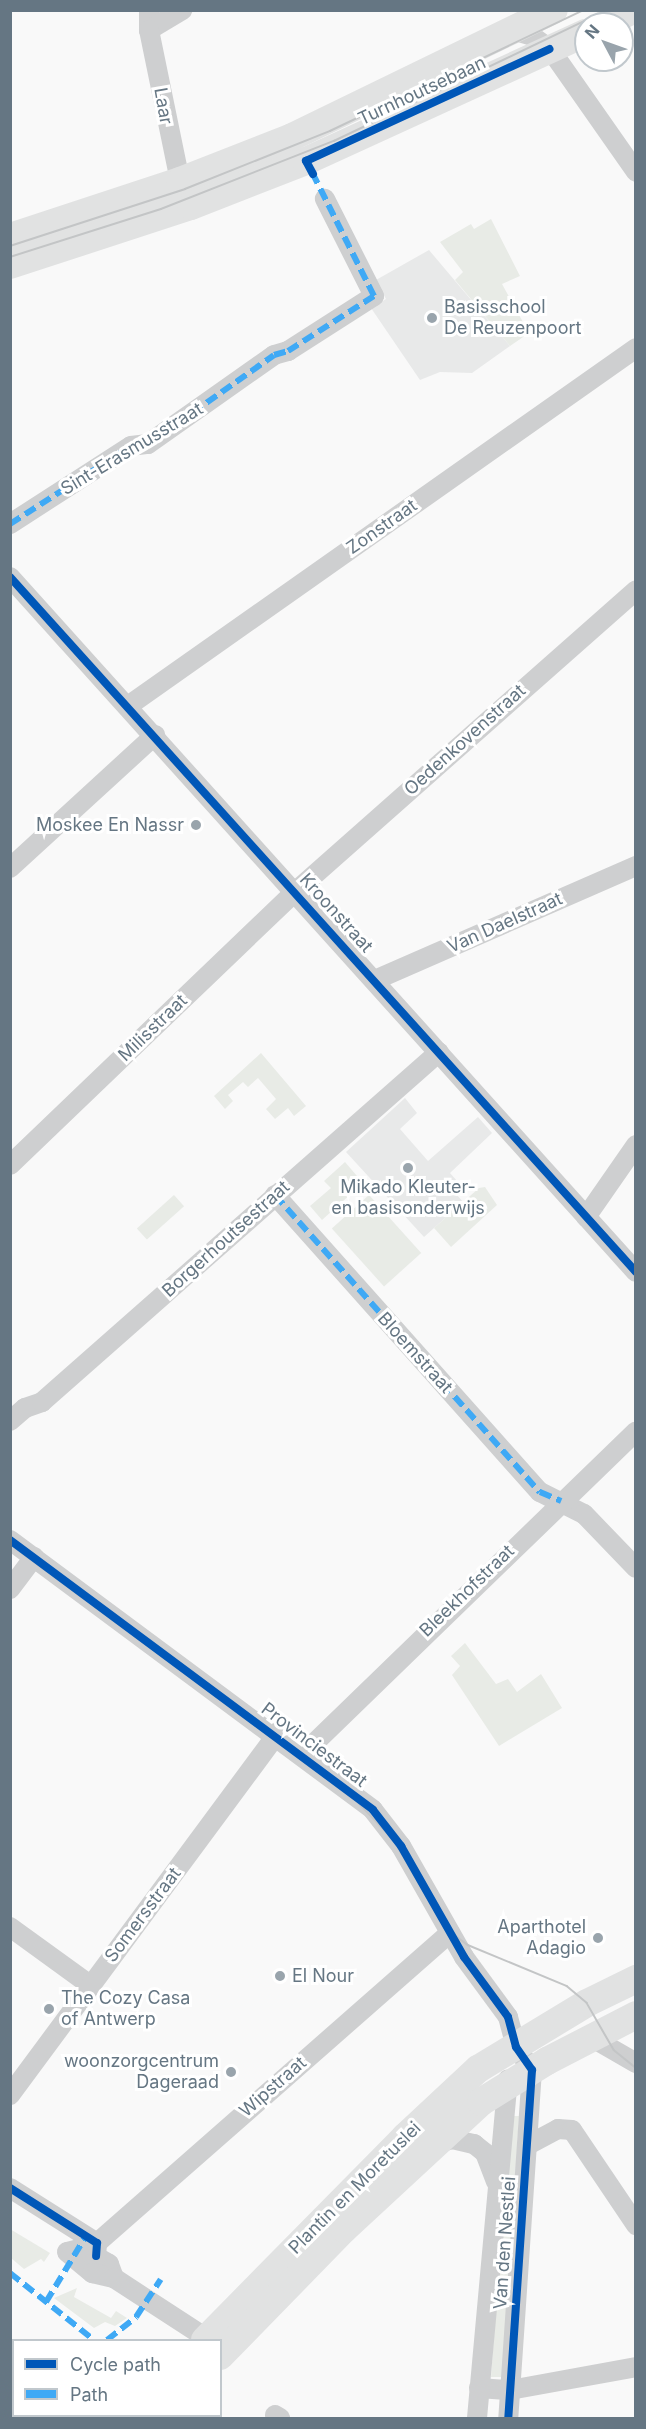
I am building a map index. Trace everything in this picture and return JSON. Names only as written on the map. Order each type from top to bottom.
[{"type":"main road","name":"Turnhoutsebaan","points":[[10,237],[180,181],[360,107],[554,10]]},
{"type":"main road","name":"Turnhoutsebaan","points":[[10,265],[191,206],[306,161],[574,38]]},
{"type":"main road","name":"Plantin en Moretuslei","points":[[221,2339],[452,2091],[478,2069],[587,2003],[636,1979]]},
{"type":"main road","name":"Plantin en Moretuslei","points":[[222,2339],[481,2102],[532,2070],[636,2015]]},
{"type":"street","name":"Laar","points":[[180,181],[149,20],[183,10]]},
{"type":"street","points":[[515,31],[532,36],[550,49],[636,172]]},
{"type":"street","name":"Sint-Erasmusstraat","points":[[10,524],[131,446],[148,444],[274,355],[288,351],[374,296],[325,199]]},
{"type":"street","name":"Zonstraat","points":[[128,706],[636,348]]},
{"type":"street","name":"Kroonstraat","points":[[10,577],[296,891],[636,1272]]},
{"type":"street","name":"Oedenkovenstraat","points":[[296,891],[636,590]]},
{"type":"street","points":[[10,868],[154,735]]},
{"type":"street","name":"Van Daelstraat","points":[[375,980],[636,866]]},
{"type":"street","name":"Milisstraat","points":[[10,1165],[296,891]]},
{"type":"street","name":"Borgerhoutsestraat","points":[[10,1421],[25,1408],[42,1402],[439,1052]]},
{"type":"street","points":[[586,1217],[636,1146]]},
{"type":"street","name":"Bloemstraat","points":[[275,1195],[540,1492],[584,1514],[636,1568]]},
{"type":"street","name":"Bleekhofstraat","points":[[302,1755],[561,1501],[636,1431]]},
{"type":"street","name":"Provinciestraat","points":[[10,1540],[361,1799],[390,1829],[450,1933],[508,2017],[516,2047]]},
{"type":"street","points":[[10,1589],[34,1557]]},
{"type":"street","name":"Somersstraat","points":[[10,2095],[276,1736]]},
{"type":"street","points":[[10,1927],[90,1985]]},
{"type":"street","name":"Wipstraat","points":[[97,2250],[450,1933]]},
{"type":"street","points":[[591,2037],[630,2059]]},
{"type":"street","points":[[516,2047],[532,2070]]},
{"type":"street","points":[[506,2086],[516,2047]]},
{"type":"street","name":"Van den Nestlei","points":[[508,2418],[532,2070]]},
{"type":"street","name":"Van den Nestlei","points":[[477,2418],[506,2086]]},
{"type":"street","points":[[528,2145],[558,2129],[572,2130],[636,2225]]},
{"type":"street","points":[[426,2150],[452,2139],[465,2140],[485,2153],[496,2182]]},
{"type":"street","points":[[10,2188],[97,2250],[109,2264],[114,2278]]},
{"type":"street","points":[[97,2250],[79,2249],[67,2252],[92,2273],[114,2278],[204,2339]]},
{"type":"street","points":[[479,2388],[510,2390],[636,2367]]},
{"type":"shaded area","points":[[491,219],[520,276],[502,284],[529,333],[510,346],[455,280],[463,272],[440,242],[471,224],[474,229]]},
{"type":"shaded area","name":"Basisschool De Reuzenpoort","points":[[429,250],[510,346],[472,373],[440,372],[420,380],[371,308],[386,299],[376,280]]},
{"type":"shaded area","points":[[261,1053],[306,1106],[294,1116],[288,1108],[275,1119],[266,1109],[276,1099],[258,1078],[248,1087],[243,1082],[228,1095],[233,1101],[225,1109],[214,1096]]},
{"type":"shaded area","name":"Mikado Kleuter- en basisonderwijs","points":[[405,1098],[417,1113],[400,1129],[428,1161],[478,1117],[492,1133],[450,1173],[458,1182],[452,1189],[463,1202],[424,1237],[346,1152]]},
{"type":"shaded area","points":[[345,1162],[363,1183],[322,1220],[310,1206],[331,1188],[324,1181]]},
{"type":"shaded area","points":[[485,1187],[497,1205],[451,1247],[434,1228],[479,1188]]},
{"type":"shaded area","points":[[174,1195],[184,1206],[147,1240],[137,1228]]},
{"type":"shaded area","points":[[369,1195],[421,1253],[384,1286],[332,1228]]},
{"type":"shaded area","points":[[465,1643],[496,1684],[508,1679],[517,1692],[541,1674],[562,1708],[499,1746],[452,1675],[460,1666],[451,1656]]},
{"type":"shaded area","points":[[510,2116],[519,2116],[503,2377],[491,2377]]},
{"type":"shaded area","points":[[10,2229],[50,2253],[44,2262],[41,2259],[24,2269],[11,2258]]},
{"type":"shaded area","points":[[77,2288],[74,2297],[111,2318],[116,2311],[127,2318],[115,2326],[105,2322],[94,2328],[54,2298]]},
{"type":"tram line","points":[[10,246],[185,189],[330,131],[584,10]]},
{"type":"tram line","points":[[10,257],[161,209],[334,141],[608,10]]},
{"type":"tram line","points":[[10,1544],[353,1797],[394,1840],[446,1929],[468,1945],[567,1986],[587,2003],[614,2050],[636,2068]]},
{"type":"marked path","points":[[10,524],[131,446],[148,444],[274,355],[288,351],[374,296],[311,170]]},
{"type":"marked path","points":[[275,1195],[540,1492],[561,1501]]},
{"type":"marked path","points":[[46,2302],[86,2236]]},
{"type":"marked path","points":[[10,2273],[93,2339]]},
{"type":"marked path","points":[[108,2339],[136,2317],[161,2279]]},
{"type":"cycle path","points":[[313,174],[306,161],[550,49]]},
{"type":"cycle path","points":[[10,577],[636,1272]]},
{"type":"cycle path","points":[[10,1540],[373,1810],[401,1846],[464,1957],[508,2017],[516,2047],[532,2070],[508,2418]]},
{"type":"cycle path","points":[[10,2188],[97,2243],[96,2256]]},
{"type":"place","name":"Basisschool De Reuzenpoort","points":[[432,318]]},
{"type":"place","name":"Moskee En Nassr","points":[[196,825]]},
{"type":"place","name":"Mikado Kleuter- en basisonderwijs","points":[[408,1168]]},
{"type":"place","name":"Aparthotel Adagio","points":[[598,1938]]},
{"type":"place","name":"El Nour","points":[[280,1976]]},
{"type":"place","name":"The Cozy Casa of Antwerp","points":[[49,2009]]},
{"type":"place","name":"woonzorgcentrum Dageraad","points":[[231,2072]]}]
